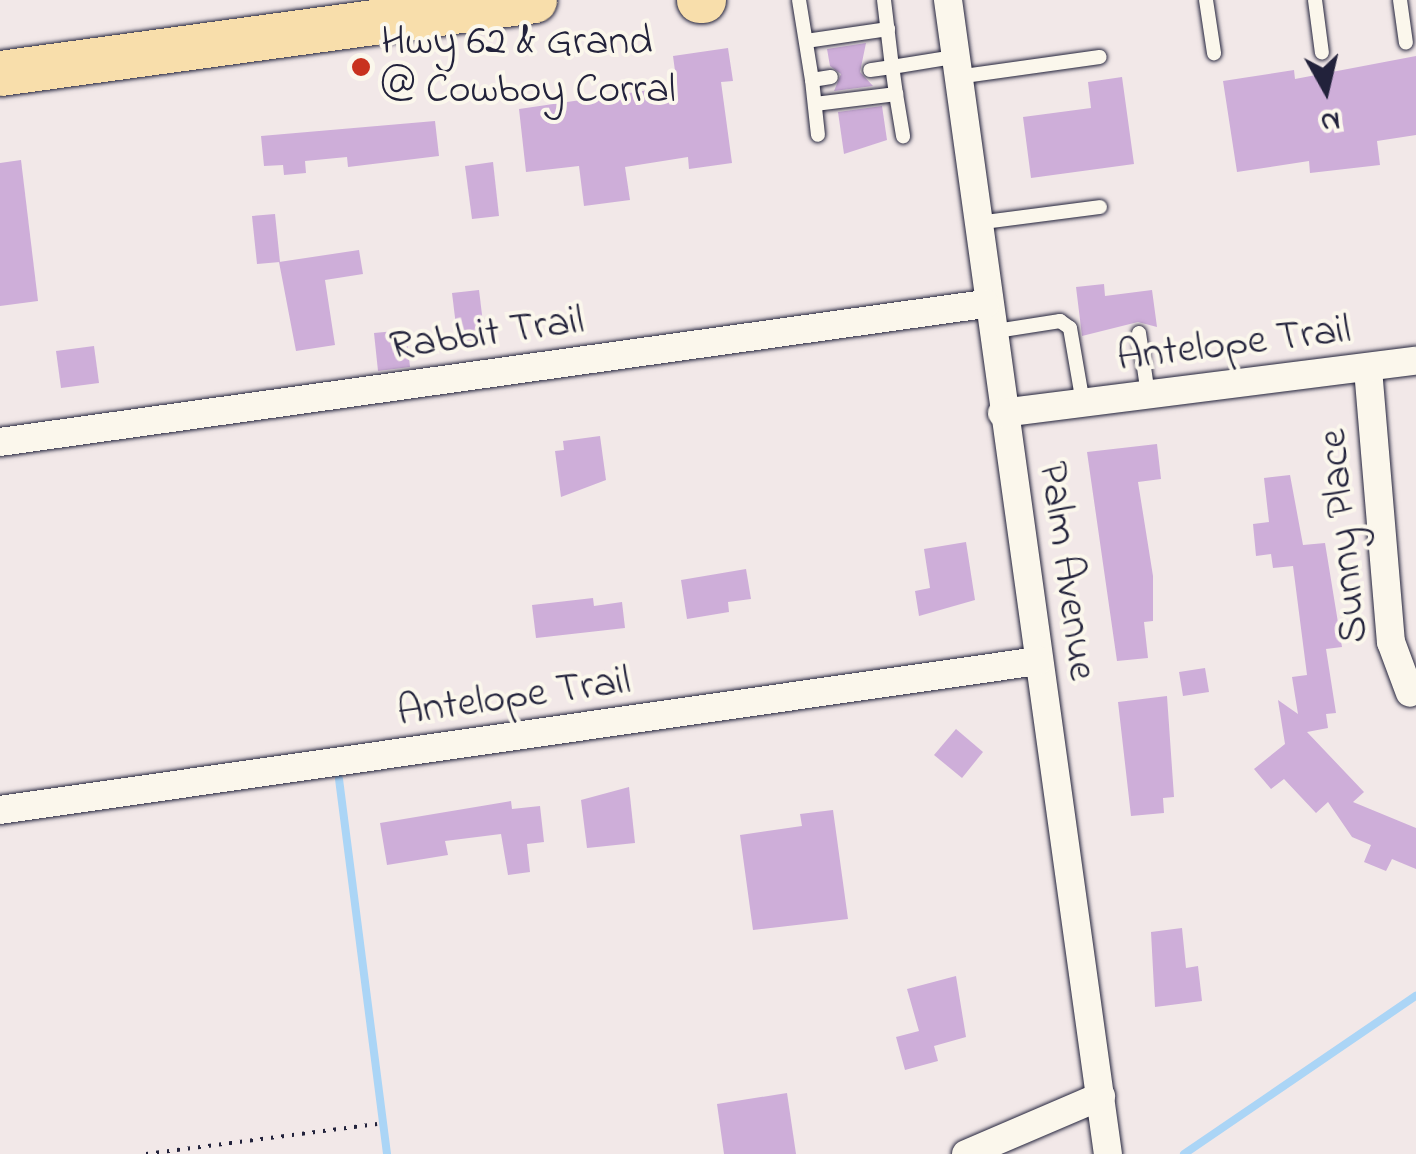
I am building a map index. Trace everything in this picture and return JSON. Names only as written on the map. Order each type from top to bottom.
[{"type":"main road","points":[[0,72],[534,0]]},
{"type":"street","name":"Palm Avenue","points":[[948,0],[987,318],[1108,1154]]},
{"type":"street","name":"Rabbit Trail","points":[[0,442],[987,318]]},
{"type":"street","name":"Antelope Trail","points":[[1002,413],[1416,361]]},
{"type":"street","name":"Sunny Place","points":[[1368,369],[1392,642],[1410,693]]},
{"type":"street","name":"Antelope Trail","points":[[0,810],[1038,661]]},
{"type":"street","points":[[966,1154],[1101,1096]]},
{"type":"lane","points":[[799,0],[818,134]]},
{"type":"lane","points":[[884,0],[903,136]]},
{"type":"lane","points":[[1206,0],[1214,53]]},
{"type":"lane","points":[[1315,0],[1322,52]]},
{"type":"lane","points":[[1400,0],[1406,44]]},
{"type":"lane","points":[[806,40],[888,30]]},
{"type":"lane","points":[[870,70],[1100,57]]},
{"type":"lane","points":[[812,80],[831,76]]},
{"type":"lane","points":[[815,104],[896,94]]},
{"type":"lane","points":[[976,223],[1100,207]]},
{"type":"lane","points":[[987,318],[1060,321],[1070,328],[1083,403]]},
{"type":"lane","points":[[1139,333],[1148,395]]},
{"type":"path","points":[[146,1154],[378,1124]]},
{"type":"building","points":[[866,43],[860,72],[873,86],[834,91],[841,74],[830,66],[827,49]]},
{"type":"building","points":[[728,48],[733,81],[721,82],[732,163],[689,169],[688,157],[625,167],[630,200],[584,206],[579,166],[526,172],[519,109],[677,86],[673,56]]},
{"type":"building","points":[[1416,56],[1416,135],[1377,141],[1380,165],[1310,173],[1309,161],[1237,172],[1223,81],[1294,70],[1295,79]]},
{"type":"building","points":[[1122,77],[1134,164],[1031,178],[1023,117],[1091,108],[1088,82]]},
{"type":"building","points":[[882,106],[887,140],[844,154],[838,112]]},
{"type":"building","points":[[435,121],[439,156],[348,167],[347,157],[305,161],[306,173],[284,175],[283,165],[264,166],[261,136]]},
{"type":"building","points":[[21,160],[38,301],[0,306],[0,163]]},
{"type":"building","points":[[493,162],[499,216],[472,219],[465,166]]},
{"type":"building","points":[[275,214],[280,262],[257,264],[252,216]]},
{"type":"building","points":[[359,250],[363,274],[325,280],[335,345],[296,351],[279,262]]},
{"type":"building","points":[[1104,284],[1105,296],[1152,290],[1157,327],[1138,322],[1082,336],[1076,287]]},
{"type":"building","points":[[479,290],[485,339],[458,342],[452,293]]},
{"type":"building","points":[[406,330],[410,367],[378,371],[374,333]]},
{"type":"building","points":[[94,346],[99,383],[61,388],[56,351]]},
{"type":"building","points":[[600,436],[606,480],[561,497],[555,451],[564,450],[563,441]]},
{"type":"building","points":[[1157,444],[1161,479],[1138,482],[1153,576],[1153,621],[1144,622],[1148,658],[1117,661],[1087,452]]},
{"type":"building","points":[[1290,475],[1303,545],[1325,543],[1342,647],[1326,649],[1336,713],[1326,714],[1328,728],[1307,732],[1364,792],[1353,802],[1416,828],[1416,869],[1392,859],[1386,871],[1364,862],[1371,845],[1352,837],[1328,802],[1316,813],[1284,779],[1271,789],[1254,769],[1285,744],[1278,700],[1298,714],[1292,677],[1307,675],[1293,566],[1273,568],[1271,554],[1256,556],[1253,524],[1269,522],[1264,478]]},
{"type":"building","points":[[966,542],[975,600],[919,616],[915,591],[930,588],[924,549]]},
{"type":"building","points":[[746,569],[751,599],[728,602],[729,612],[687,619],[681,580]]},
{"type":"building","points":[[593,598],[594,606],[622,602],[625,628],[536,638],[532,605]]},
{"type":"building","points":[[1205,668],[1209,692],[1183,696],[1179,672]]},
{"type":"building","points":[[1167,696],[1174,797],[1163,798],[1164,813],[1131,816],[1118,702]]},
{"type":"building","points":[[956,729],[983,752],[962,778],[934,755]]},
{"type":"building","points":[[629,787],[635,843],[587,848],[581,800]]},
{"type":"building","points":[[511,801],[512,809],[540,806],[544,842],[527,844],[530,872],[508,875],[501,834],[445,841],[448,855],[387,865],[380,823]]},
{"type":"building","points":[[833,810],[848,919],[753,930],[740,835],[802,826],[800,814]]},
{"type":"building","points":[[1182,928],[1186,968],[1198,966],[1202,1001],[1155,1007],[1151,932]]},
{"type":"building","points":[[956,976],[966,1037],[934,1046],[938,1061],[905,1070],[896,1037],[919,1031],[907,989]]},
{"type":"building","points":[[787,1093],[796,1154],[724,1154],[717,1104]]},
{"type":"waterway","points":[[339,779],[387,1154]]},
{"type":"waterway","points":[[1184,1154],[1416,996]]},
{"type":"place","name":"Hwy 62 & Grand @ Cowboy Corral","points":[[361,67]]}]
